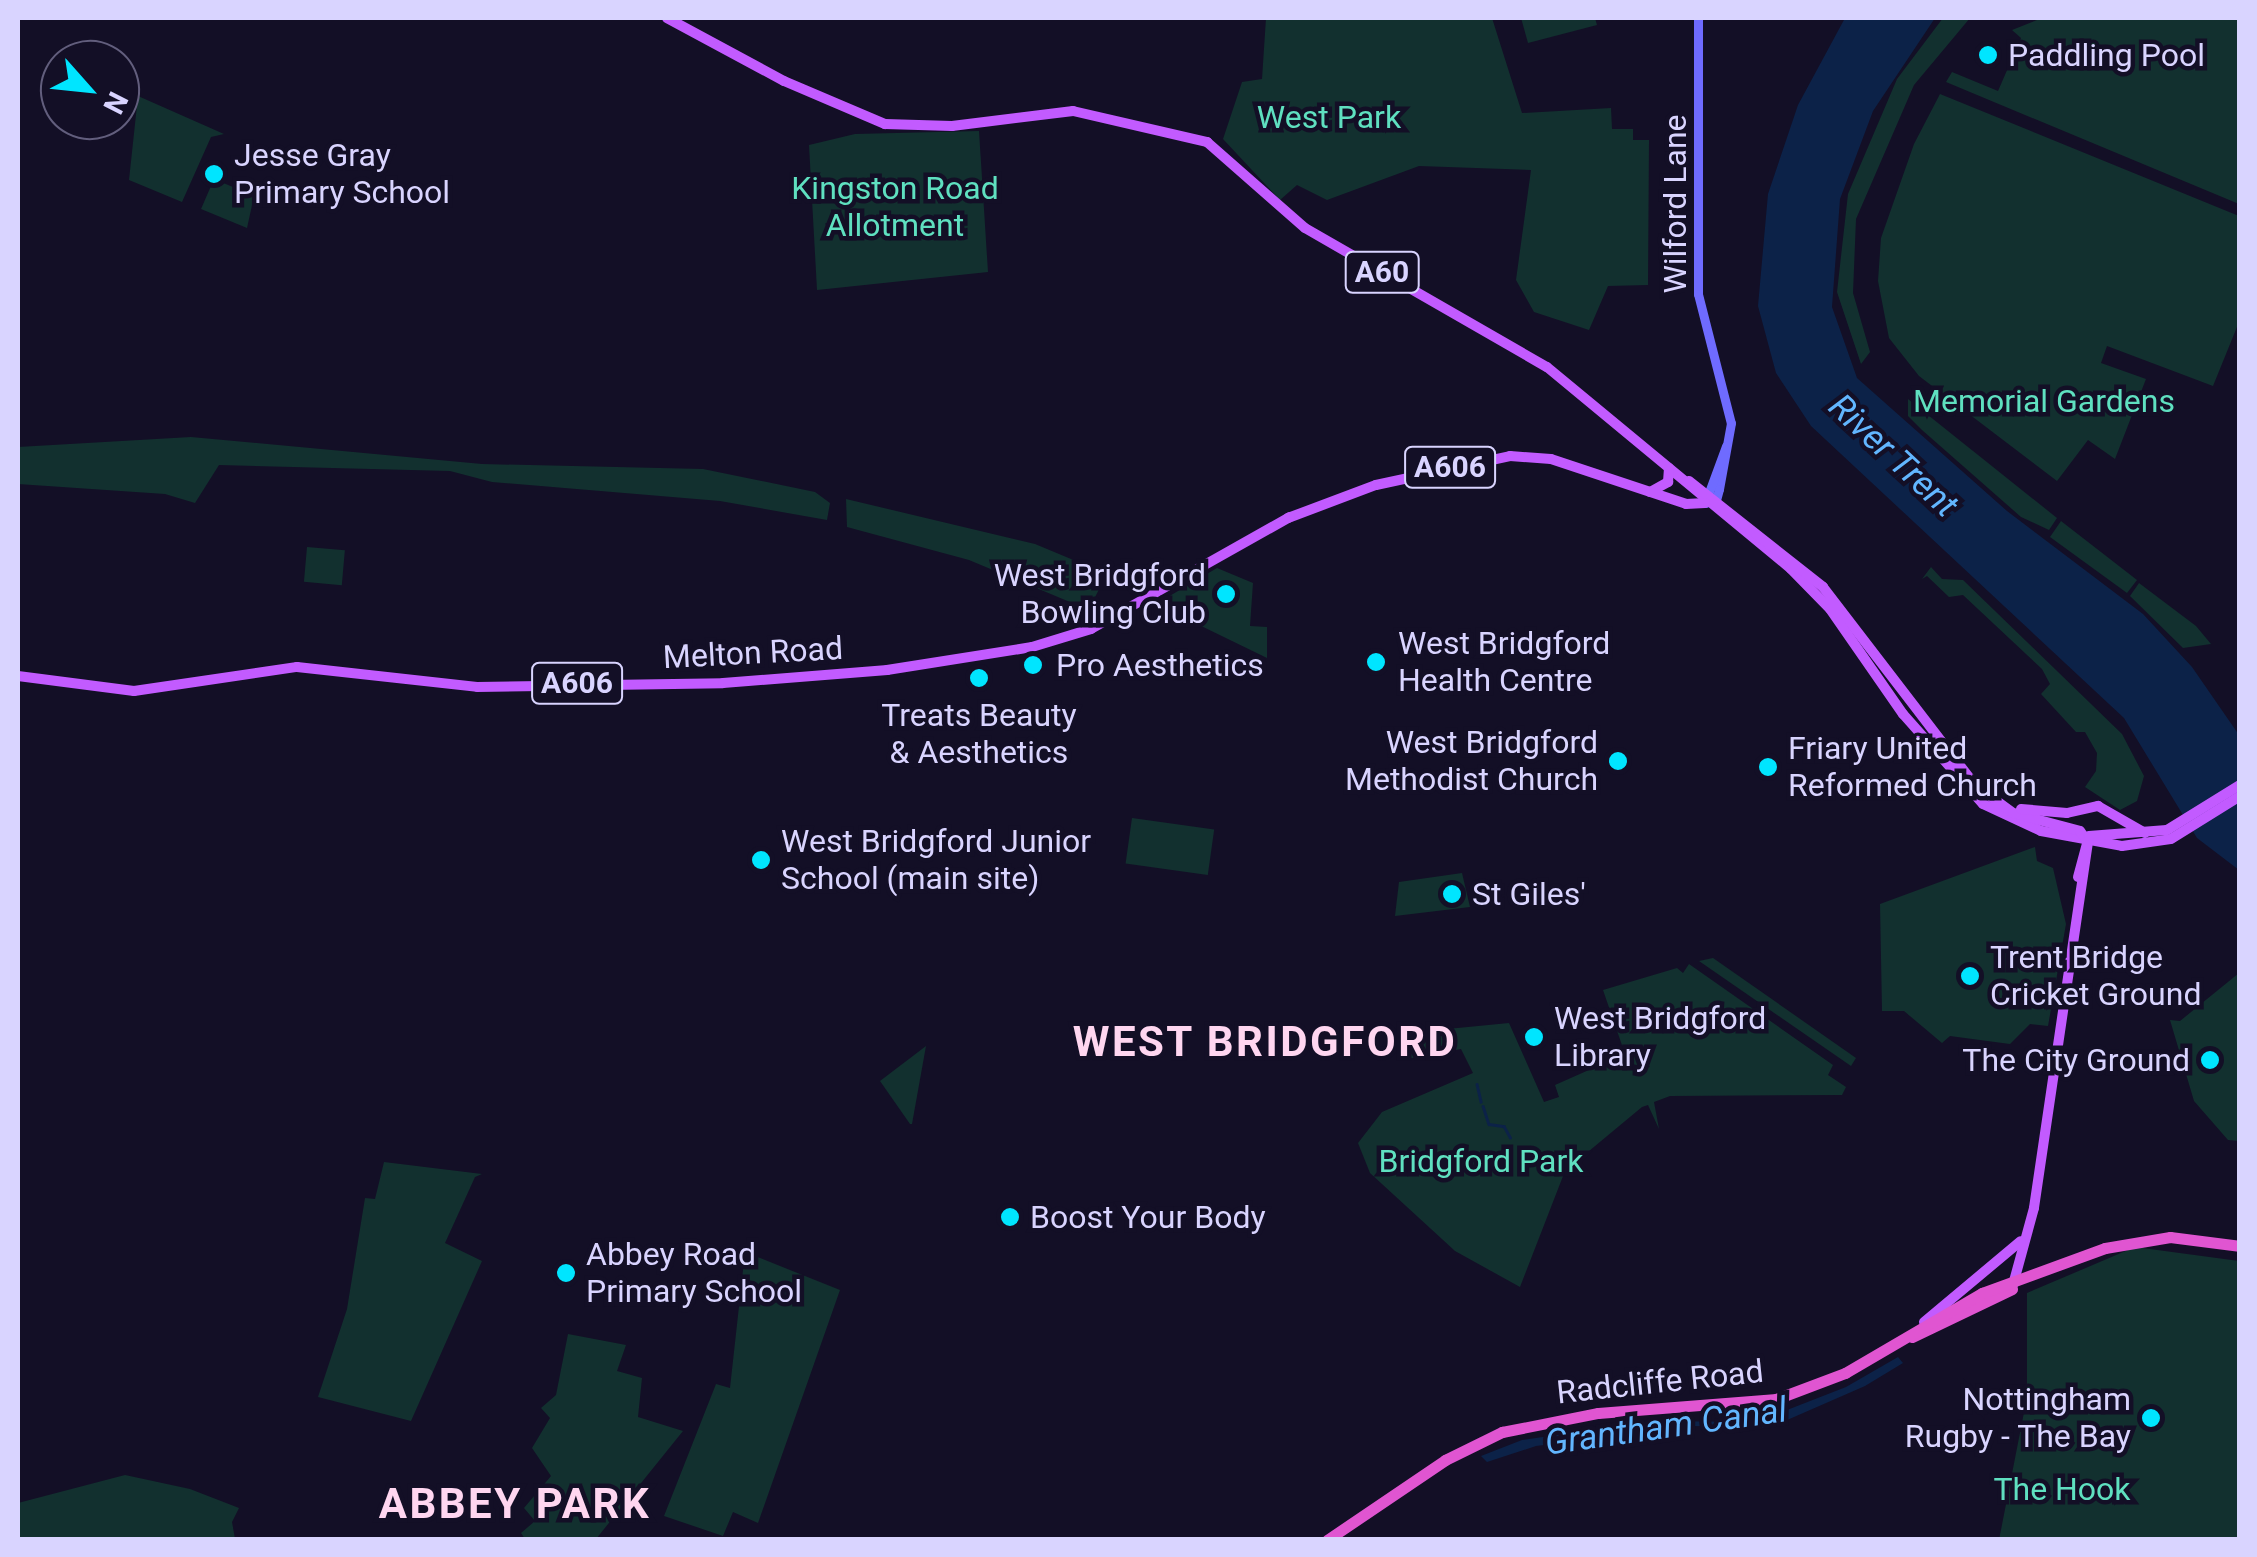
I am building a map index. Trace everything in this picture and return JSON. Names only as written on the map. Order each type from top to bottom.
[{"type":"highway","points":[[2016,1283],[2136,1241],[2203,1239],[2240,1246]]},
{"type":"highway","name":"Radcliffe Road","points":[[1898,1342],[1924,1322],[2016,1283]]},
{"type":"highway","name":"Radcliffe Road","points":[[1327,1540],[1445,1460],[1502,1432],[1598,1413],[1776,1399],[1846,1373],[1898,1342],[2016,1283]]},
{"type":"main road","name":"A60","points":[[667,18],[816,97],[873,118],[1106,115],[1207,142],[1294,220],[1520,348],[1822,587],[1956,762],[2005,806]]},
{"type":"main road","name":"Wilford Lane","points":[[1698,18],[1698,287],[1728,402],[1726,446],[1706,498]]},
{"type":"main road","name":"Melton Road","points":[[18,676],[134,691],[297,667],[477,687],[837,676],[1050,643],[1106,622],[1290,516],[1376,485],[1510,456],[1551,459],[1686,504],[1706,498]]},
{"type":"main road","points":[[1649,492],[1668,482],[1664,464]]},
{"type":"main road","name":"Melton Road","points":[[1649,492],[1706,498]]},
{"type":"main road","name":"A60","points":[[1706,498],[1816,592],[1971,794],[2027,826],[2087,844],[2122,846]]},
{"type":"main road","name":"A60","points":[[1686,504],[1730,521]]},
{"type":"main road","points":[[2005,806],[2087,844],[2176,833],[2240,784]]},
{"type":"main road","points":[[2085,872],[2098,855],[2176,833],[2240,796]]},
{"type":"main road","points":[[2005,806],[2067,813],[2098,806],[2146,834]]},
{"type":"main road","points":[[2080,887],[2087,844]]},
{"type":"main road","points":[[2016,1283],[2019,1257],[2028,1233],[2087,844]]},
{"type":"main road","name":"Radcliffe Road","points":[[1924,1322],[2004,1261],[2028,1233]]},
{"type":"green space","name":"West Park","points":[[1266,18],[1492,18],[1522,113],[1611,108],[1612,129],[1633,129],[1633,140],[1649,140],[1648,285],[1608,286],[1589,330],[1534,312],[1516,280],[1531,170],[1419,166],[1327,200],[1297,185],[1280,200],[1223,139],[1242,82],[1262,79]]},
{"type":"green space","points":[[1521,18],[1595,18],[1597,25],[1528,43]]},
{"type":"green space","points":[[1943,18],[1970,18],[1914,85],[1856,219],[1853,293],[1870,352],[1861,364],[1837,292],[1848,194],[1897,79]]},
{"type":"green space","points":[[2042,18],[2239,18],[2239,204],[1946,82],[1952,72],[1998,91],[2021,38],[2012,30]]},
{"type":"green space","name":"Memorial Gardens","points":[[1940,94],[2239,216],[2239,322],[2213,386],[2107,346],[2101,363],[2146,379],[2115,459],[2088,440],[2057,481],[1919,376],[1889,338],[1878,281],[1881,238],[1914,144]]},
{"type":"green space","points":[[140,97],[224,134],[211,137],[182,202],[129,180],[133,140],[140,140]]},
{"type":"green space","name":"Kingston Road Allotment","points":[[979,131],[988,272],[817,290],[809,145],[855,134]]},
{"type":"green space","points":[[214,179],[254,196],[247,228],[201,209]]},
{"type":"green space","points":[[1908,399],[2057,518],[2049,530],[2021,517],[1922,430],[1908,416]]},
{"type":"green space","points":[[191,437],[482,464],[703,469],[815,492],[830,503],[827,520],[720,501],[492,482],[450,471],[219,465],[195,503],[165,494],[18,484],[18,447]]},
{"type":"green space","points":[[846,499],[1035,544],[1107,574],[1093,601],[1106,609],[1101,615],[969,560],[847,527]]},
{"type":"green space","points":[[2061,521],[2137,580],[2127,593],[2050,537]]},
{"type":"green space","points":[[307,547],[345,550],[342,585],[304,582]]},
{"type":"green space","points":[[1931,567],[1942,579],[1963,580],[2122,734],[2144,776],[2137,801],[2120,810],[2085,787],[2096,771],[2097,753],[2085,732],[2076,732],[2041,694],[2050,684],[2042,669],[1963,595],[1949,597],[1927,576],[1922,579]]},
{"type":"green space","points":[[1217,568],[1253,583],[1250,626],[1267,627],[1267,658],[1156,604]]},
{"type":"green space","points":[[2139,583],[2196,626],[2211,644],[2183,648],[2130,596]]},
{"type":"green space","points":[[1132,818],[1214,830],[1208,875],[1126,864]]},
{"type":"green space","name":"Trent Bridge Cricket Ground","points":[[2035,847],[2037,861],[2053,868],[2066,924],[2048,1026],[2030,1024],[2010,1044],[1950,1036],[1942,1043],[1904,1011],[1882,1011],[1880,904]]},
{"type":"green space","points":[[1462,873],[1470,907],[1395,916],[1399,882]]},
{"type":"green space","points":[[1713,958],[1856,1058],[1851,1066],[1699,961]]},
{"type":"green space","name":"Bridgford Park","points":[[1689,964],[1833,1065],[1828,1075],[1846,1087],[1842,1095],[1670,1096],[1654,1102],[1659,1129],[1648,1105],[1642,1107],[1565,1171],[1520,1287],[1455,1251],[1370,1173],[1358,1143],[1382,1112],[1473,1073],[1461,1049],[1401,1060],[1396,1034],[1509,1023],[1544,1102],[1559,1097],[1555,1085],[1625,1054],[1603,990],[1677,968],[1683,973]]},
{"type":"green space","name":"The City Ground","points":[[2239,973],[2239,1141],[2228,1140],[2194,1101],[2170,1020],[2180,1021]]},
{"type":"green space","points":[[926,1046],[912,1124],[910,1124],[880,1081]]},
{"type":"green space","points":[[384,1162],[482,1174],[475,1177],[445,1243],[482,1261],[411,1421],[318,1397],[347,1309],[365,1198],[375,1199]]},
{"type":"green space","name":"The Hook","points":[[2135,1247],[2239,1261],[2239,1539],[1999,1540],[2027,1397],[2027,1293]]},
{"type":"green space","points":[[745,1252],[840,1290],[758,1523],[733,1512],[723,1536],[664,1516],[716,1384],[730,1388]]},
{"type":"green space","points":[[568,1334],[626,1345],[617,1371],[642,1378],[638,1417],[683,1431],[596,1539],[525,1539],[521,1533],[535,1521],[524,1508],[551,1476],[532,1448],[550,1418],[541,1408],[556,1395]]},
{"type":"green space","points":[[125,1475],[190,1489],[239,1508],[232,1522],[235,1539],[18,1539],[18,1503]]},
{"type":"water","name":"River Trent","points":[[1845,18],[1935,18],[1873,111],[1840,199],[1832,307],[1857,378],[2007,511],[2143,614],[2192,667],[2239,735],[2239,870],[2197,838],[2124,718],[1811,426],[1776,373],[1758,306],[1768,194],[1798,105]]},
{"type":"water","name":"Grantham Canal","points":[[1898,1357],[1903,1363],[1865,1386],[1769,1428],[1694,1426],[1536,1446],[1487,1462],[1481,1456],[1522,1440],[1652,1421],[1756,1422],[1846,1387]]},
{"type":"waterway","points":[[1477,1084],[1481,1102]]},
{"type":"waterway","points":[[1483,1106],[1489,1124],[1504,1126],[1510,1137]]},
{"type":"place","name":"Paddling Pool","points":[[1988,55]]},
{"type":"place","name":"Jesse Gray Primary School","points":[[214,174]]},
{"type":"place","name":"West Bridgford Bowling Club","points":[[1226,594]]},
{"type":"place","name":"West Bridgford Health Centre","points":[[1376,662]]},
{"type":"place","name":"Pro Aesthetics","points":[[1033,665]]},
{"type":"place","name":"Treats Beauty & Aesthetics","points":[[979,678]]},
{"type":"place","name":"West Bridgford Methodist Church","points":[[1618,761]]},
{"type":"place","name":"Friary United Reformed Church","points":[[1768,767]]},
{"type":"place","name":"West Bridgford Junior School (main site)","points":[[761,860]]},
{"type":"place","name":"St Giles'","points":[[1452,894]]},
{"type":"place","name":"Trent Bridge Cricket Ground","points":[[1970,976]]},
{"type":"place","name":"West Bridgford Library","points":[[1534,1037]]},
{"type":"place","name":"The City Ground","points":[[2210,1060]]},
{"type":"place","name":"Boost Your Body","points":[[1010,1217]]},
{"type":"place","name":"Abbey Road Primary School","points":[[566,1273]]},
{"type":"place","name":"Nottingham Rugby - The Bay","points":[[2151,1418]]},
{"type":"district","name":"WEST BRIDGFORD","points":[[1265,1042]]},
{"type":"district","name":"ABBEY PARK","points":[[515,1504]]}]
